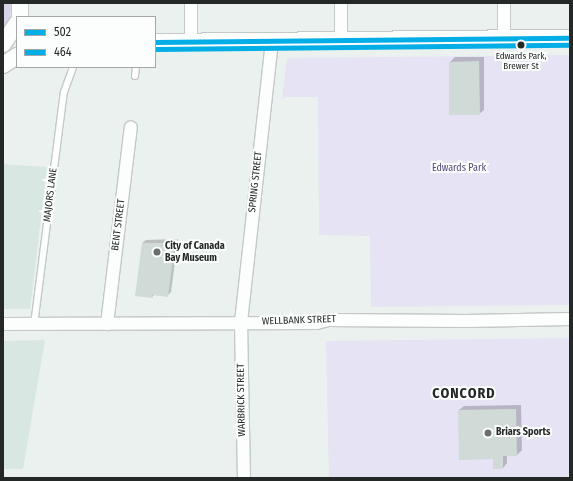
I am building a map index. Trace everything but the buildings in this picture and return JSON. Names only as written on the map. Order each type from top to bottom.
[{"type":"main road","points":[[20,3],[20,16]]},
{"type":"main road","points":[[3,44],[16,24]]},
{"type":"main road","points":[[156,42],[570,38]]},
{"type":"main road","points":[[16,49],[3,51],[3,64],[16,57]]},
{"type":"street","points":[[191,3],[191,42]]},
{"type":"street","points":[[341,3],[341,41]]},
{"type":"street","points":[[504,3],[504,39]]},
{"type":"street","name":"SPRING STREET","points":[[241,322],[272,41]]},
{"type":"street","name":"BENT STREET","points":[[108,324],[131,127]]},
{"type":"street","name":"WELLBANK STREET","points":[[3,324],[34,325],[241,322],[317,323],[328,320],[466,321],[570,318]]},
{"type":"street","name":"WARBRICK STREET","points":[[241,322],[244,478]]},
{"type":"lane","name":"MAJORS LANE","points":[[34,325],[64,92],[74,68]]},
{"type":"lane","points":[[135,76],[136,68]]},
{"type":"shaded area","points":[[3,3],[12,3],[9,26],[3,32]]},
{"type":"shaded area","points":[[3,164],[47,167],[30,309],[3,309]]},
{"type":"shaded area","points":[[45,340],[23,469],[3,469],[3,341]]},
{"type":"green space","name":"Edwards Park","points":[[570,55],[570,305],[371,307],[370,236],[319,235],[318,97],[285,97],[282,99],[287,58]]},
{"type":"green space","points":[[570,338],[570,470],[567,478],[329,478],[326,341]]},
{"type":"transit line","name":"502","points":[[156,42],[570,38]]},
{"type":"transit line","name":"464","points":[[156,49],[570,45]]},
{"type":"place","name":"Edwards Park, Brewer St","points":[[521,45]]},
{"type":"place","name":"City of Canada Bay Museum","points":[[157,252]]},
{"type":"place","name":"Briars Sports","points":[[488,433]]},
{"type":"district","name":"CONCORD","points":[[464,394]]}]
